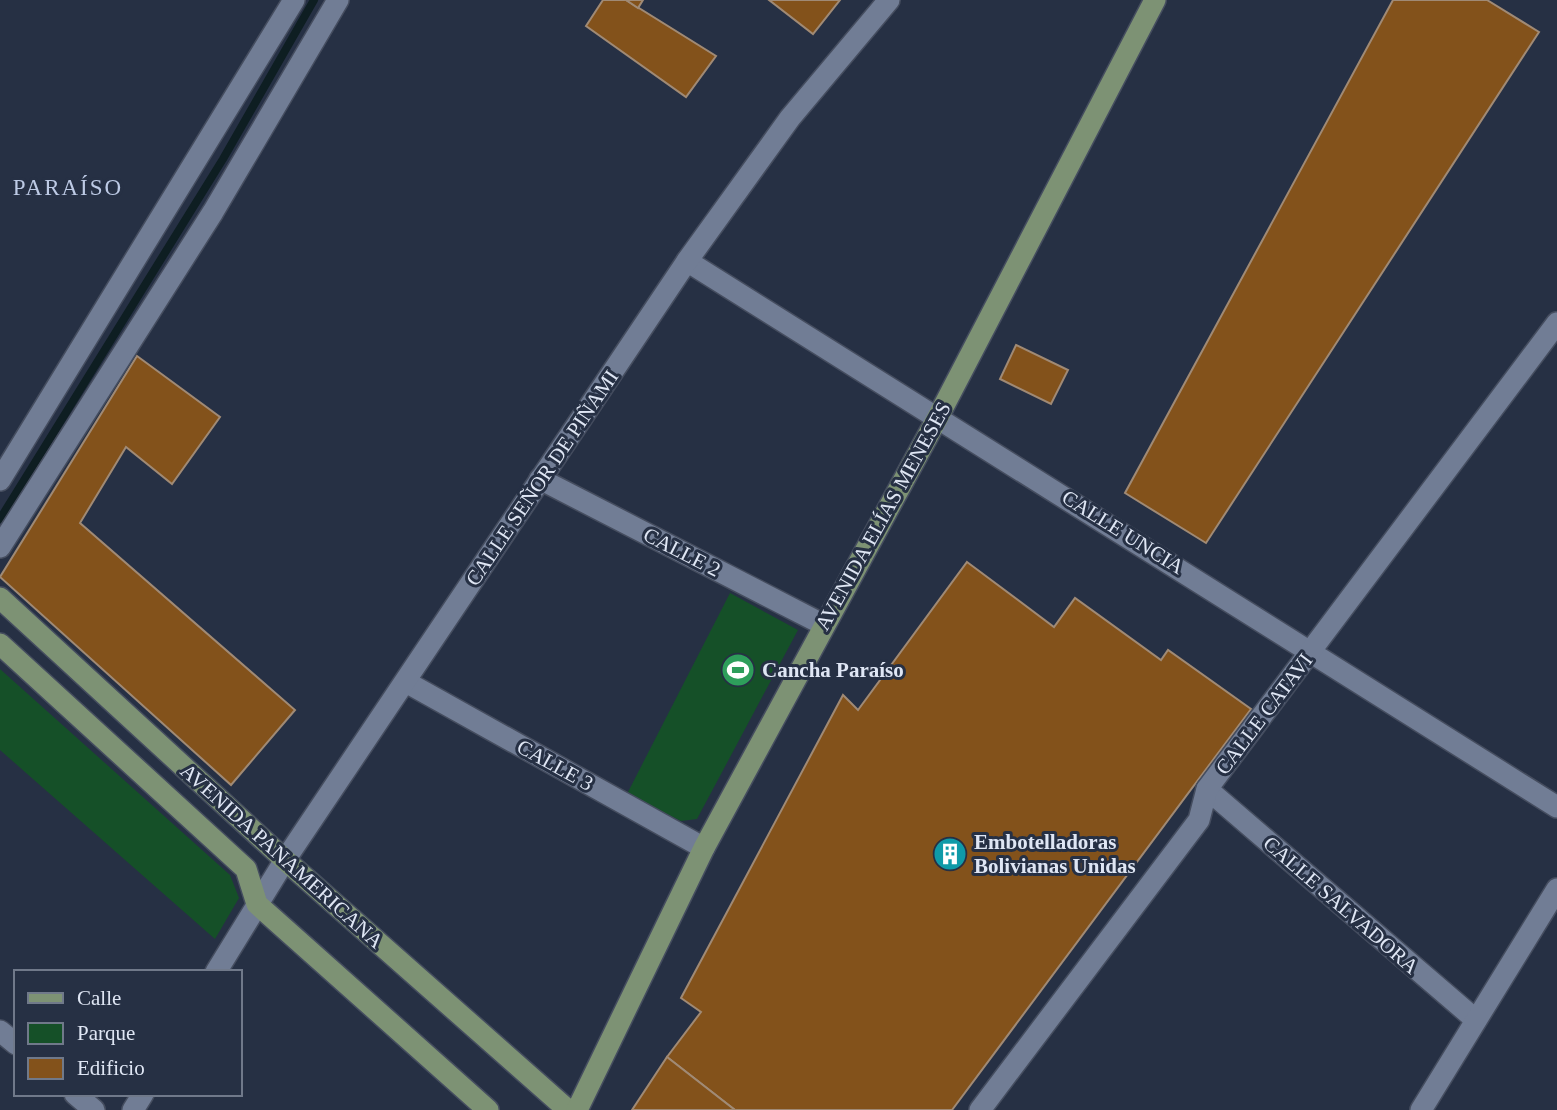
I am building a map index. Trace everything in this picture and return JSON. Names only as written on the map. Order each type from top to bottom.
[{"type":"main road","name":"AVENIDA ELÍAS MENESES","points":[[578,1110],[704,848],[937,417],[1155,0]]},
{"type":"main road","name":"AVENIDA PANAMERICANA","points":[[0,598],[285,860],[568,1110]]},
{"type":"main road","name":"AVENIDA PANAMERICANA","points":[[0,645],[246,869],[257,904]]},
{"type":"main road","points":[[257,904],[488,1110]]},
{"type":"street","points":[[0,480],[294,0]]},
{"type":"street","points":[[0,547],[213,212],[338,0]]},
{"type":"street","name":"CALLE SEÑOR DE PIÑAMI","points":[[217,970],[285,860],[687,261],[790,118],[889,0]]},
{"type":"street","name":"CALLE UNCIA","points":[[687,261],[1557,807]]},
{"type":"street","name":"CALLE CATAVI","points":[[980,1110],[1199,820],[1207,789],[1557,323]]},
{"type":"street","name":"CALLE 2","points":[[540,480],[824,625]]},
{"type":"street","name":"CALLE 3","points":[[406,682],[704,848]]},
{"type":"street","name":"CALLE SALVADORA","points":[[1207,789],[1476,1020]]},
{"type":"street","points":[[1422,1110],[1557,889]]},
{"type":"street","points":[[0,1031],[14,1042]]},
{"type":"street","points":[[77,1096],[94,1110]]},
{"type":"green space","points":[[730,593],[798,630],[697,819],[681,821],[627,794]]},
{"type":"green space","points":[[0,669],[230,875],[239,898],[215,939],[0,750]]},
{"type":"building","points":[[603,0],[626,0],[716,56],[686,97],[586,26]]},
{"type":"building","points":[[626,0],[643,0],[638,8]]},
{"type":"building","points":[[769,0],[840,0],[813,34]]},
{"type":"building","points":[[1393,0],[1487,0],[1539,32],[1206,543],[1125,493]]},
{"type":"building","points":[[1016,345],[1068,370],[1051,404],[1000,379]]},
{"type":"building","points":[[137,356],[220,417],[172,484],[126,447],[80,523],[295,710],[231,785],[0,577]]},
{"type":"building","name":"Embotelladoras Bolivianas Unidas","points":[[967,562],[1054,627],[1075,598],[1161,660],[1168,650],[1251,709],[952,1110],[735,1110],[667,1057],[701,1012],[681,998],[843,695],[858,710]]},
{"type":"building","points":[[667,1057],[735,1110],[632,1110]]},
{"type":"waterway","points":[[0,519],[223,159],[314,0]]},
{"type":"place","name":"Cancha Paraíso","points":[[738,670]]},
{"type":"place","name":"Embotelladoras Bolivianas Unidas","points":[[950,854]]},
{"type":"district","name":"PARAÍSO","points":[[68,187]]}]
